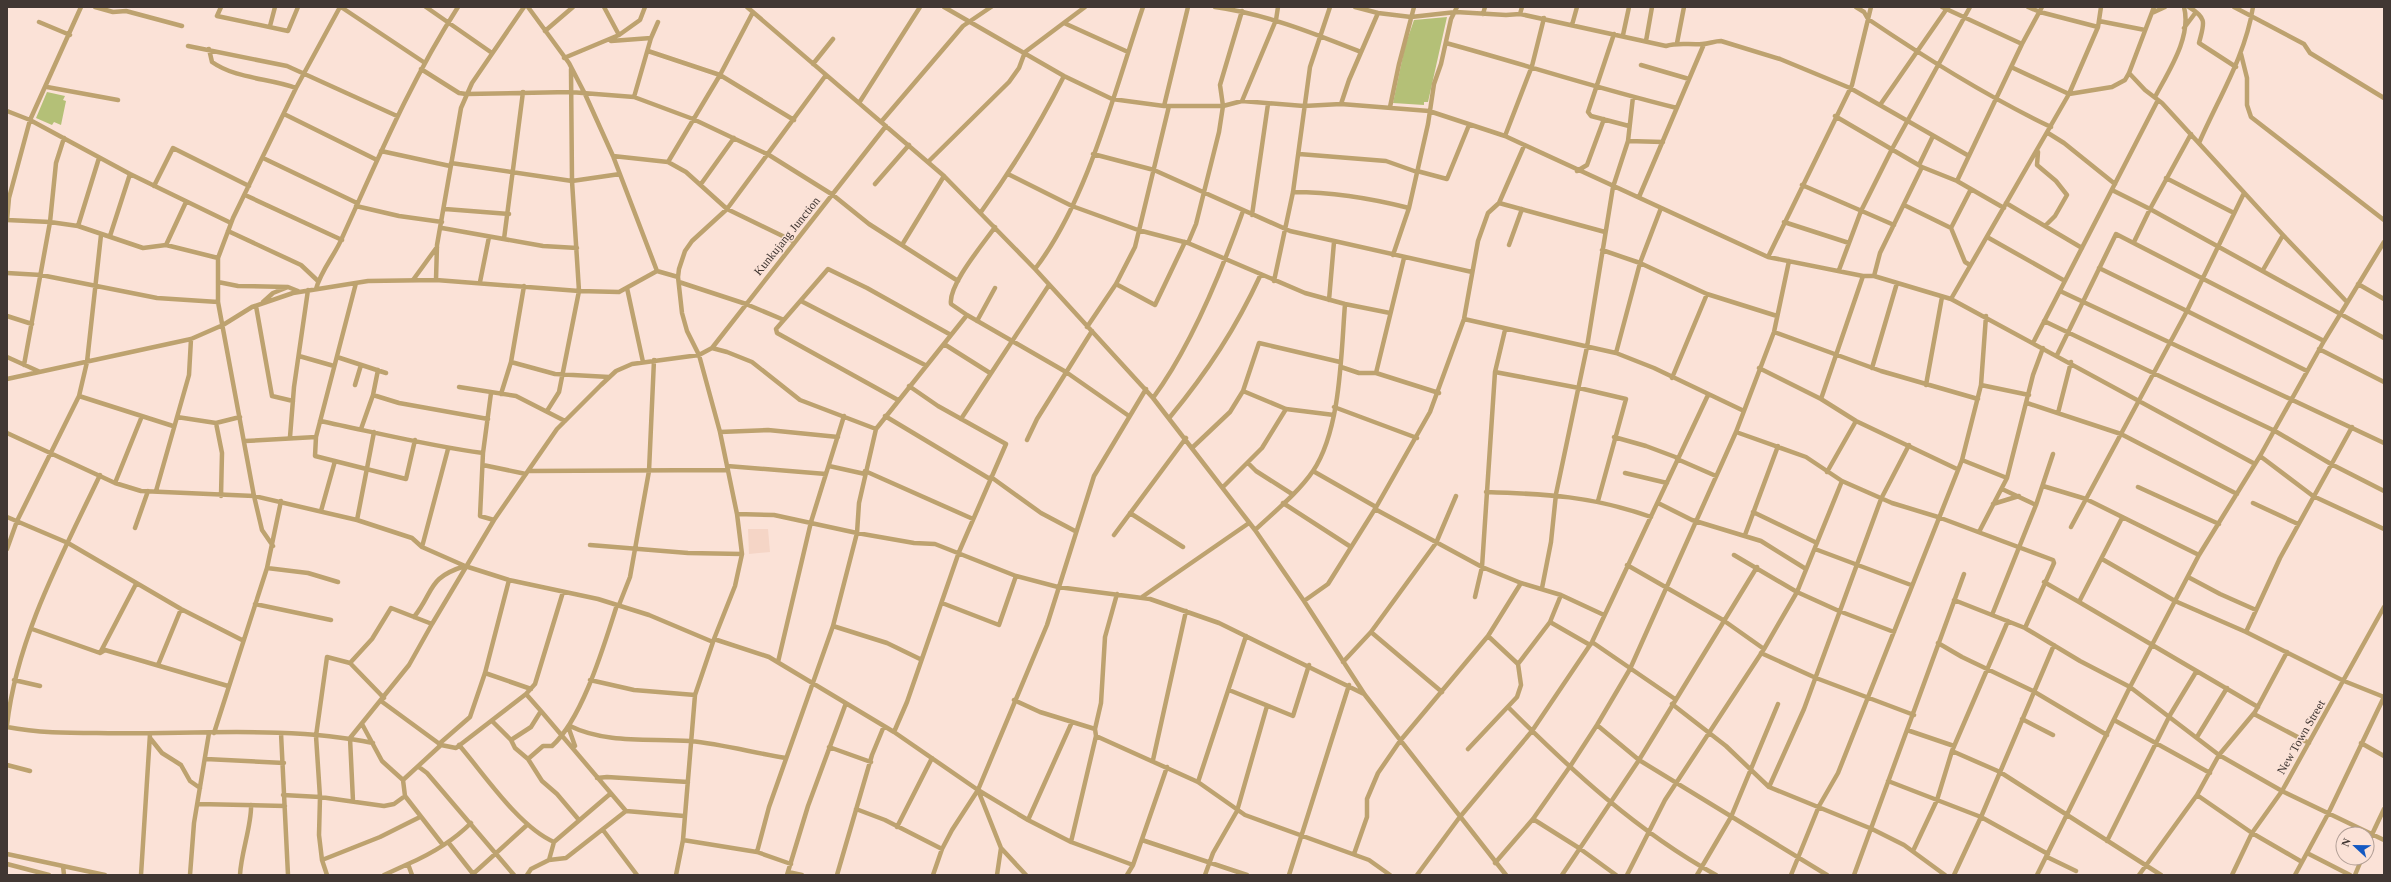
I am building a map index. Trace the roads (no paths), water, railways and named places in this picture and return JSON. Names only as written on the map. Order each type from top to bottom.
[{"type":"street","points":[[81,7],[70,35],[30,120],[8,198],[7,220],[50,222],[78,226],[143,248],[166,245],[218,258]]},
{"type":"street","points":[[95,7],[113,12],[127,9],[182,26]]},
{"type":"street","points":[[220,7],[218,16],[267,28],[270,26],[288,31],[298,7]]},
{"type":"street","points":[[270,26],[275,7]]},
{"type":"street","points":[[273,546],[262,530],[254,496],[218,302],[218,258],[228,231],[296,88],[341,7],[425,63]]},
{"type":"street","points":[[426,7],[449,21],[492,53]]},
{"type":"street","points":[[316,289],[318,281],[342,240],[356,204],[397,116],[421,69],[458,7]]},
{"type":"street","points":[[436,280],[438,245],[445,209],[450,165],[461,108],[466,94],[524,7]]},
{"type":"street","points":[[528,7],[572,69],[585,94],[613,156],[657,271],[746,304],[784,320]]},
{"type":"street","points":[[545,31],[573,7]]},
{"type":"street","points":[[604,7],[619,35]]},
{"type":"street","points":[[564,58],[609,41],[619,35],[640,20],[645,7]]},
{"type":"street","points":[[747,7],[944,176],[981,212],[1146,389],[1170,417],[1255,530],[1304,601],[1365,695],[1459,818],[1506,875]]},
{"type":"street","points":[[859,103],[920,7]]},
{"type":"street","points":[[944,7],[969,23],[1025,52],[1064,76],[1112,99],[1167,106],[1223,106],[1242,102],[1304,106],[1342,104],[1429,111],[1505,136],[1577,171],[1639,197],[1768,257],[1863,276],[1874,276],[1951,299],[1986,316],[2071,362],[2137,400],[2255,464]]},
{"type":"street","points":[[881,122],[963,26],[991,7]]},
{"type":"street","points":[[928,162],[1009,82],[1019,68],[1025,52],[1085,7]]},
{"type":"street","points":[[1035,269],[1072,206],[1093,154],[1144,7]]},
{"type":"street","points":[[1087,326],[1116,284],[1135,247],[1154,170],[1188,7]]},
{"type":"street","points":[[1215,7],[1242,11],[1276,20],[1361,52]]},
{"type":"street","points":[[1242,102],[1276,20],[1278,7]]},
{"type":"street","points":[[1274,281],[1287,230],[1299,154],[1310,67],[1330,7]]},
{"type":"street","points":[[1355,7],[1378,13],[1411,17],[1456,10],[1483,14],[1515,16],[1520,14],[1623,35],[1666,46],[1677,43],[1704,44],[1713,41],[1721,41],[1780,59],[1850,88],[1969,156]]},
{"type":"street","points":[[1390,108],[1414,7]]},
{"type":"street","points":[[1483,14],[1485,7]]},
{"type":"street","points":[[1520,14],[1522,7]]},
{"type":"street","points":[[1572,25],[1577,7]]},
{"type":"street","points":[[1623,35],[1628,7]]},
{"type":"street","points":[[1646,41],[1652,7]]},
{"type":"street","points":[[1677,43],[1684,7]]},
{"type":"street","points":[[1856,7],[1864,12],[1868,19],[1939,67],[1996,101],[2050,127]]},
{"type":"street","points":[[1768,257],[1835,116],[1850,88],[1871,7]]},
{"type":"street","points":[[1839,270],[1861,211],[1892,149],[1939,67],[1970,7]]},
{"type":"street","points":[[2028,7],[2040,12],[2098,27]]},
{"type":"street","points":[[1957,182],[2022,44],[2042,7]]},
{"type":"street","points":[[1951,299],[2069,94],[2098,27],[2101,7]]},
{"type":"street","points":[[2011,67],[2069,94],[2112,87],[2125,80],[2129,73],[2154,7]]},
{"type":"street","points":[[2152,13],[2165,7]]},
{"type":"street","points":[[2033,342],[2112,190],[2157,99],[2179,50],[2184,28],[2186,7],[2202,16],[2204,22],[2199,43],[2236,67]]},
{"type":"street","points":[[2234,7],[2252,15],[2304,44],[2310,53],[2384,98]]},
{"type":"street","points":[[2199,142],[2236,67],[2241,54],[2253,7]]},
{"type":"street","points":[[1880,105],[1946,8],[2022,44]]},
{"type":"street","points":[[1393,255],[1409,208],[1428,124],[1434,84],[1446,43],[1451,19],[1456,10]]},
{"type":"street","points":[[1116,284],[1154,305],[1186,242],[1204,193],[1223,106],[1220,85],[1242,11]]},
{"type":"street","points":[[668,162],[720,75],[753,12]]},
{"type":"street","points":[[2184,28],[2196,12]]},
{"type":"street","points":[[1342,104],[1349,80],[1378,13]]},
{"type":"street","points":[[1505,136],[1532,66],[1544,18]]},
{"type":"street","points":[[2099,21],[2145,30]]},
{"type":"street","points":[[39,22],[70,35]]},
{"type":"street","points":[[634,97],[651,38],[658,22]]},
{"type":"street","points":[[1064,23],[1128,52]]},
{"type":"street","points":[[1614,34],[1599,87],[1588,112],[1591,116],[1629,126]]},
{"type":"street","points":[[609,41],[651,38]]},
{"type":"street","points":[[813,64],[833,39]]},
{"type":"street","points":[[1446,43],[1532,66],[1633,97],[1677,108]]},
{"type":"street","points":[[1639,197],[1704,44]]},
{"type":"street","points":[[188,46],[209,49],[287,66],[304,72],[397,116]]},
{"type":"street","points":[[209,49],[212,62],[224,71],[279,82],[296,88]]},
{"type":"street","points":[[648,51],[720,75],[794,120]]},
{"type":"street","points":[[2241,54],[2247,78],[2247,105],[2251,118],[2384,220]]},
{"type":"street","points":[[1641,65],[1689,79]]},
{"type":"street","points":[[421,69],[458,93],[570,92],[634,97],[693,119],[769,155],[833,195],[869,224],[958,281]]},
{"type":"street","points":[[547,411],[559,392],[579,292],[578,248],[572,181],[570,92],[572,69]]},
{"type":"street","points":[[2129,73],[2199,142],[2244,193],[2347,302]]},
{"type":"street","points":[[676,875],[683,840],[695,695],[735,586],[742,554],[737,514],[720,432],[699,355],[687,331],[682,313],[678,280],[685,251],[692,241],[727,209],[769,155],[826,75]]},
{"type":"street","points":[[981,212],[1008,174],[1046,112],[1064,76]]},
{"type":"street","points":[[46,87],[118,100]]},
{"type":"street","points":[[504,239],[514,173],[523,92]]},
{"type":"street","points":[[1542,588],[1551,542],[1556,494],[1580,388],[1613,187],[1628,141],[1633,97]]},
{"type":"street","points":[[1252,215],[1268,104]]},
{"type":"street","points":[[7,111],[30,120],[130,174],[232,223]]},
{"type":"street","points":[[284,114],[377,160]]},
{"type":"street","points":[[1835,116],[1921,166],[2005,205],[2082,248]]},
{"type":"street","points":[[1577,171],[1587,165],[1604,120]]},
{"type":"street","points":[[1299,154],[1386,161],[1447,179],[1469,125]]},
{"type":"street","name":"Kunkujang Junction","points":[[699,355],[712,348],[886,126]]},
{"type":"street","points":[[2048,132],[2115,184]]},
{"type":"street","points":[[2134,242],[2166,178],[2191,134]]},
{"type":"street","points":[[1874,276],[1880,253],[1904,205],[1933,136]]},
{"type":"street","points":[[24,365],[50,222],[56,164],[64,138]]},
{"type":"street","points":[[701,184],[734,138]]},
{"type":"street","points":[[1628,141],[1663,142]]},
{"type":"street","points":[[876,184],[909,145]]},
{"type":"street","points":[[1304,601],[1328,584],[1417,438],[1439,393],[1464,319],[1478,241],[1488,213],[1499,203],[1524,146]]},
{"type":"street","points":[[154,186],[174,148],[249,186]]},
{"type":"street","points":[[2038,149],[2037,165],[2056,181],[2067,195],[2055,216],[2045,226]]},
{"type":"street","points":[[381,151],[450,165],[572,181],[620,174]]},
{"type":"street","points":[[1093,154],[1154,170],[1287,230],[1404,258],[1472,272]]},
{"type":"street","points":[[613,156],[668,162],[701,184],[727,209],[795,242]]},
{"type":"street","points":[[78,226],[99,158]]},
{"type":"street","points":[[263,158],[356,204],[400,216],[442,222]]},
{"type":"street","points":[[110,236],[130,174]]},
{"type":"street","points":[[1008,174],[1072,206],[1138,230],[1186,242],[1226,258],[1274,281],[1328,300],[1390,313]]},
{"type":"street","points":[[902,245],[944,176]]},
{"type":"street","points":[[2166,178],[2234,213]]},
{"type":"street","points":[[1802,185],[1894,225]]},
{"type":"street","points":[[1951,228],[1971,189]]},
{"type":"street","points":[[2112,190],[2220,246],[2384,338]]},
{"type":"street","points":[[1293,192],[1325,192],[1366,197],[1409,208]]},
{"type":"street","points":[[2071,527],[2121,434],[2137,400],[2187,311],[2220,246],[2244,193]]},
{"type":"street","points":[[245,195],[342,240]]},
{"type":"street","points":[[166,245],[186,202]]},
{"type":"street","points":[[1499,203],[1605,232]]},
{"type":"street","points":[[1904,205],[1951,228],[1965,262],[1970,265]]},
{"type":"street","points":[[1616,354],[1640,263],[1661,208]]},
{"type":"street","points":[[445,209],[508,214]]},
{"type":"street","points":[[1508,245],[1522,209]]},
{"type":"street","points":[[1153,398],[1172,372],[1226,258],[1243,211]]},
{"type":"street","points":[[1784,222],[1849,243]]},
{"type":"street","points":[[995,227],[958,281],[950,298],[951,304],[967,315],[1012,339],[1066,372],[1129,416]]},
{"type":"street","points":[[442,228],[543,246],[578,248]]},
{"type":"street","points":[[228,231],[301,265],[318,281]]},
{"type":"street","points":[[2057,355],[2116,234],[2324,341]]},
{"type":"street","points":[[7,549],[17,521],[79,396],[87,362],[94,287],[101,235]]},
{"type":"street","points":[[2263,270],[2283,235]]},
{"type":"street","points":[[480,282],[489,237]]},
{"type":"street","points":[[1987,238],[2065,281]]},
{"type":"street","points":[[1328,300],[1334,242]]},
{"type":"street","points":[[2037,875],[2069,814],[2130,687],[2199,556],[2260,456],[2319,349],[2384,242]]},
{"type":"street","points":[[413,280],[438,245]]},
{"type":"street","points":[[1602,250],[1640,263],[1707,294],[1777,316]]},
{"type":"street","points":[[1376,372],[1404,258]]},
{"type":"street","points":[[1495,863],[1534,819],[1571,766],[1630,669],[1665,586],[1697,521],[1736,432],[1774,332],[1789,261]]},
{"type":"street","points":[[2099,268],[2307,371]]},
{"type":"street","points":[[898,400],[777,333],[776,329],[828,269],[867,288],[951,336]]},
{"type":"street","points":[[257,305],[308,290],[356,283],[413,280],[480,282],[579,292],[619,292],[657,271]]},
{"type":"street","points":[[7,273],[41,275],[94,287],[157,298],[218,302]]},
{"type":"street","points":[[1170,417],[1196,386],[1220,351],[1242,316],[1261,274]]},
{"type":"street","points":[[1821,399],[1838,354],[1863,276]]},
{"type":"street","points":[[218,282],[238,286],[288,287],[300,292]]},
{"type":"street","points":[[356,283],[316,437],[315,456],[406,480],[415,440]]},
{"type":"street","points":[[1872,368],[1897,283]]},
{"type":"street","points":[[2358,284],[2384,299]]},
{"type":"street","points":[[961,419],[1012,339],[1049,285]]},
{"type":"street","points":[[501,394],[510,362],[524,286]]},
{"type":"street","points":[[7,379],[38,371],[87,362],[191,339],[223,325],[273,294],[288,287]]},
{"type":"street","points":[[627,288],[643,362]]},
{"type":"street","points":[[978,321],[995,288]]},
{"type":"street","points":[[290,437],[293,401],[308,290]]},
{"type":"street","points":[[2060,291],[2291,398],[2384,443]]},
{"type":"street","points":[[1672,378],[1707,294]]},
{"type":"street","points":[[1926,385],[1942,297]]},
{"type":"street","points":[[801,301],[925,365]]},
{"type":"street","points":[[1255,530],[1313,471],[1330,432],[1341,367],[1340,362],[1345,304]]},
{"type":"street","points":[[257,305],[272,396],[293,401]]},
{"type":"street","points":[[758,852],[769,807],[833,626],[856,533],[865,472],[876,429],[925,365],[951,336],[967,315]]},
{"type":"street","points":[[7,316],[32,324]]},
{"type":"street","points":[[1791,875],[1819,806],[1838,773],[1911,585],[1957,469],[1962,460],[1981,385],[1986,316]]},
{"type":"street","points":[[1464,319],[1505,330],[1616,354],[1654,368],[1672,378],[1744,411]]},
{"type":"street","points":[[2044,321],[2152,374],[2275,430],[2331,464],[2384,491]]},
{"type":"street","points":[[1475,597],[1482,567],[1495,372],[1505,330]]},
{"type":"street","points":[[1027,440],[1066,372],[1092,331]]},
{"type":"street","points":[[1774,332],[1838,354],[1872,368],[1978,399]]},
{"type":"street","points":[[156,491],[173,426],[189,375],[191,339]]},
{"type":"street","points":[[1193,447],[1230,412],[1243,391],[1259,343],[1340,362]]},
{"type":"street","points":[[944,344],[990,373]]},
{"type":"street","points":[[712,348],[752,362],[800,400],[876,429]]},
{"type":"street","points":[[1979,532],[2007,478],[2033,375],[2043,348]]},
{"type":"street","points":[[2319,349],[2384,382]]},
{"type":"street","points":[[353,801],[350,738],[409,665],[465,566],[494,520],[565,421],[616,371],[643,362],[699,355]]},
{"type":"street","points":[[299,356],[334,366]]},
{"type":"street","points":[[337,356],[386,373]]},
{"type":"street","points":[[7,357],[38,371]]},
{"type":"street","points":[[528,759],[543,746],[552,746],[564,736],[602,654],[618,605],[630,577],[649,471],[654,360]]},
{"type":"street","points":[[510,362],[562,374],[609,377]]},
{"type":"street","points":[[2058,413],[2071,362]]},
{"type":"street","points":[[355,385],[361,365]]},
{"type":"street","points":[[1341,367],[1359,372],[1376,372],[1439,393]]},
{"type":"street","points":[[1760,368],[1821,399],[1856,421],[1957,469]]},
{"type":"street","points":[[361,429],[373,396],[378,370]]},
{"type":"street","points":[[1495,372],[1580,388],[1626,399],[1614,437],[1598,501]]},
{"type":"street","points":[[1981,385],[2029,395]]},
{"type":"street","points":[[894,732],[907,702],[920,659],[959,552],[1006,444],[961,419],[909,386]]},
{"type":"street","points":[[459,387],[516,396],[565,421]]},
{"type":"street","points":[[934,875],[942,848],[962,812],[978,790],[1014,700],[1047,624],[1075,531],[1094,476],[1146,389]]},
{"type":"street","points":[[1243,391],[1286,409],[1334,415]]},
{"type":"street","points":[[491,393],[483,454],[480,516],[494,520]]},
{"type":"street","points":[[1417,875],[1459,818],[1532,731],[1591,643],[1708,395]]},
{"type":"street","points":[[79,396],[173,426]]},
{"type":"street","points":[[373,396],[399,403],[488,419]]},
{"type":"street","points":[[2027,403],[2121,434],[2237,494]]},
{"type":"street","points":[[1334,408],[1417,438]]},
{"type":"street","points":[[1223,487],[1262,448],[1286,409]]},
{"type":"street","points":[[115,483],[142,416]]},
{"type":"street","points":[[778,662],[811,522],[844,416]]},
{"type":"street","points":[[885,416],[991,478],[1041,513],[1075,531]]},
{"type":"street","points":[[177,417],[216,423],[240,417]]},
{"type":"street","points":[[320,421],[415,440],[448,449],[483,454]]},
{"type":"street","points":[[1828,472],[1856,421]]},
{"type":"street","points":[[216,423],[222,453],[221,496]]},
{"type":"street","points":[[2246,632],[2298,524],[2352,427]]},
{"type":"street","points":[[720,432],[768,430],[838,437]]},
{"type":"street","points":[[357,520],[374,432]]},
{"type":"street","points":[[1736,432],[1778,446],[1806,458],[1842,481],[1880,499],[1938,517],[2053,560],[2054,563],[2044,582],[2025,628]]},
{"type":"street","points":[[7,433],[115,483],[141,491],[221,496],[254,496],[281,501],[357,520],[412,538],[422,546],[465,566],[509,580],[618,605],[649,615],[714,640],[769,657],[894,732],[978,790],[1028,820],[1071,842],[1133,865]]},
{"type":"street","points":[[245,441],[290,437],[316,437]]},
{"type":"street","points":[[1614,437],[1646,446],[1716,476]]},
{"type":"street","points":[[1114,535],[1186,438]]},
{"type":"street","points":[[1769,787],[1804,709],[1816,678],[1855,564],[1880,499],[1908,445]]},
{"type":"street","points":[[1745,535],[1778,446]]},
{"type":"street","points":[[422,546],[448,449]]},
{"type":"street","points":[[1992,615],[2036,505],[2053,454]]},
{"type":"street","points":[[2260,456],[2314,496],[2384,529]]},
{"type":"street","points":[[1962,460],[2007,478]]},
{"type":"street","points":[[321,511],[335,461]]},
{"type":"street","points":[[1248,463],[1256,471],[1292,494]]},
{"type":"street","points":[[483,465],[527,473],[727,468],[826,474]]},
{"type":"street","points":[[829,466],[865,472],[973,519]]},
{"type":"street","points":[[1313,471],[1436,543],[1482,567],[1521,583],[1542,588],[1561,595],[1604,615]]},
{"type":"street","points":[[1625,473],[1667,483]]},
{"type":"street","points":[[100,475],[68,543],[32,629],[14,680],[7,726],[34,732],[63,734],[150,736],[212,733],[281,733],[350,738],[373,743]]},
{"type":"street","points":[[1627,875],[1665,800],[1763,651],[1797,592],[1842,481]]},
{"type":"street","points":[[2043,486],[2086,499],[2199,556]]},
{"type":"street","points":[[2138,487],[2218,524]]},
{"type":"street","points":[[2002,489],[2036,505]]},
{"type":"street","points":[[135,528],[148,491]]},
{"type":"street","points":[[1486,492],[1556,494],[1598,501],[1651,517]]},
{"type":"street","points":[[1343,662],[1372,632],[1436,543],[1456,496]]},
{"type":"street","points":[[1993,504],[2019,496]]},
{"type":"street","points":[[190,875],[194,823],[212,733],[242,640],[268,568],[281,501]]},
{"type":"street","points":[[1283,502],[1351,547]]},
{"type":"street","points":[[1658,503],[1697,521],[1745,535],[1766,544],[1806,569]]},
{"type":"street","points":[[2253,503],[2298,524]]},
{"type":"street","points":[[1753,512],[1817,543]]},
{"type":"street","points":[[1130,513],[1183,547]]},
{"type":"street","points":[[737,514],[774,515],[856,533],[914,543],[935,544],[959,552],[1016,576],[1058,588],[1142,597],[1219,623],[1309,665],[1349,685],[1365,695]]},
{"type":"street","points":[[7,517],[68,543],[136,584],[242,640]]},
{"type":"street","points":[[2079,602],[2122,518]]},
{"type":"street","points":[[1142,597],[1249,523]]},
{"type":"street","points":[[412,538],[424,537]]},
{"type":"street","points":[[590,546],[688,553],[742,554]]},
{"type":"street","points":[[1815,549],[1911,585]]},
{"type":"street","points":[[1734,555],[1757,567],[1797,592],[1839,611],[1894,632]]},
{"type":"street","points":[[2102,559],[2175,601],[2246,632],[2344,681],[2384,697],[2328,814],[2295,875]]},
{"type":"street","points":[[1627,565],[1723,620],[1763,651],[1816,678],[1914,715]]},
{"type":"street","points":[[414,617],[437,579],[447,572],[465,566]]},
{"type":"street","points":[[1562,875],[1579,848],[1611,804],[1639,760],[1673,701],[1757,567]]},
{"type":"street","points":[[268,568],[308,573],[338,582]]},
{"type":"street","points":[[1854,875],[1907,730],[1914,715],[1938,643],[1964,574]]},
{"type":"street","points":[[942,602],[999,625],[1016,576]]},
{"type":"street","points":[[2188,577],[2256,610]]},
{"type":"street","points":[[403,780],[419,767],[440,744],[470,717],[485,673],[509,580]]},
{"type":"street","points":[[2044,582],[2196,672],[2228,688],[2258,707]]},
{"type":"street","points":[[1354,854],[1367,817],[1367,799],[1378,773],[1400,741],[1488,636],[1521,583]]},
{"type":"street","points":[[100,653],[136,584]]},
{"type":"street","points":[[327,875],[322,860],[319,835],[320,797],[316,736],[327,657],[350,663],[382,699],[440,744],[450,748],[459,745],[492,721],[510,705],[526,694],[535,684],[563,592]]},
{"type":"street","points":[[1071,842],[1096,736],[1095,729],[1101,703],[1105,637],[1117,594]]},
{"type":"street","points":[[1518,664],[1550,622],[1561,595]]},
{"type":"street","points":[[1954,600],[2025,628],[2130,687],[2170,716],[2219,755],[2282,791],[2354,826]]},
{"type":"street","points":[[255,604],[331,620]]},
{"type":"street","name":"New Town Street","points":[[2232,875],[2252,833],[2282,791],[2384,607]]},
{"type":"street","points":[[350,663],[372,639],[390,608],[432,624]]},
{"type":"street","points":[[158,665],[181,609]]},
{"type":"street","points":[[1153,760],[1186,611]]},
{"type":"street","points":[[1913,851],[1937,800],[1953,749],[1986,669],[2008,621]]},
{"type":"street","points":[[1550,622],[1591,643],[1630,669],[1673,701],[1769,787],[1819,806],[1872,829],[1913,851],[1945,875]]},
{"type":"street","points":[[833,626],[886,643],[920,659]]},
{"type":"street","points":[[32,629],[100,653],[105,650],[228,686]]},
{"type":"street","points":[[1372,632],[1442,692]]},
{"type":"street","points":[[1198,782],[1246,636]]},
{"type":"street","points":[[1468,749],[1509,708],[1521,686],[1518,664],[1488,636]]},
{"type":"street","points":[[1938,643],[1986,669],[2033,691],[2107,735]]},
{"type":"street","points":[[1954,875],[1981,817],[2033,691],[2054,645]]},
{"type":"street","points":[[2139,875],[2197,795],[2219,755],[2254,714],[2287,652]]},
{"type":"street","points":[[1229,690],[1293,716],[1309,665]]},
{"type":"street","points":[[2107,841],[2170,716],[2196,672]]},
{"type":"street","points":[[485,673],[531,689]]},
{"type":"street","points":[[14,680],[40,686]]},
{"type":"street","points":[[590,680],[634,690],[695,695]]},
{"type":"street","points":[[1289,875],[1349,685]]},
{"type":"street","points":[[2197,737],[2228,688]]},
{"type":"street","points":[[526,694],[564,736],[610,794],[626,811],[684,816]]},
{"type":"street","points":[[1014,700],[1040,712],[1095,729]]},
{"type":"street","points":[[802,875],[788,873],[828,747],[846,703]]},
{"type":"street","points":[[1697,875],[1731,817],[1778,704]]},
{"type":"street","points":[[1205,875],[1209,863],[1237,811],[1267,706]]},
{"type":"street","points":[[1509,708],[1611,804],[1648,833],[1716,875]]},
{"type":"street","points":[[511,740],[531,727],[541,711]]},
{"type":"street","points":[[2254,714],[2309,743]]},
{"type":"street","points":[[2022,719],[2053,735]]},
{"type":"street","points":[[2114,720],[2210,773]]},
{"type":"street","points":[[492,721],[511,740],[515,748],[528,759],[542,781],[557,794],[579,820]]},
{"type":"street","points":[[1028,820],[1072,722]]},
{"type":"street","points":[[362,724],[382,761],[403,780],[405,796],[443,845]]},
{"type":"street","points":[[1597,725],[1639,760],[1677,782],[1798,859],[1827,875]]},
{"type":"street","points":[[837,875],[856,809],[884,726]]},
{"type":"street","points":[[569,727],[586,733],[599,735],[692,742],[786,758]]},
{"type":"street","points":[[569,727],[579,755]]},
{"type":"street","points":[[1907,730],[1953,749],[2000,772],[2069,814],[2107,841],[2161,875]]},
{"type":"street","points":[[281,733],[284,762],[283,795],[285,806],[288,875]]},
{"type":"street","points":[[150,736],[162,753],[181,765],[190,781],[200,788]]},
{"type":"street","points":[[141,875],[150,736]]},
{"type":"street","points":[[1096,736],[1153,760],[1198,782],[1237,811],[1302,837],[1369,860],[1390,875]]},
{"type":"street","points":[[2361,743],[2384,756]]},
{"type":"street","points":[[459,745],[527,825],[543,837],[554,842]]},
{"type":"street","points":[[828,747],[871,762]]},
{"type":"street","points":[[897,826],[932,758]]},
{"type":"street","points":[[206,759],[284,762]]},
{"type":"street","points":[[7,765],[30,771]]},
{"type":"street","points":[[419,767],[427,773],[471,823],[514,875]]},
{"type":"street","points":[[1127,875],[1133,865],[1166,767]]},
{"type":"street","points":[[597,778],[688,782]]},
{"type":"street","points":[[1888,781],[1981,817],[2076,871]]},
{"type":"street","points":[[978,790],[1001,848],[1026,875]]},
{"type":"street","points":[[549,860],[554,842],[610,794]]},
{"type":"street","points":[[283,795],[320,797],[384,806],[394,804],[405,796]]},
{"type":"street","points":[[2197,795],[2252,833],[2302,862]]},
{"type":"street","points":[[198,804],[285,806]]},
{"type":"street","points":[[240,875],[241,858],[251,813],[250,805]]},
{"type":"street","points":[[856,809],[897,826],[942,848]]},
{"type":"street","points":[[2375,826],[2384,809]]},
{"type":"street","points":[[528,875],[531,869],[549,860],[566,858],[626,811]]},
{"type":"street","points":[[322,860],[380,837],[420,817]]},
{"type":"street","points":[[1534,819],[1579,848],[1616,875]]},
{"type":"street","points":[[384,875],[429,856],[471,823]]},
{"type":"street","points":[[448,842],[474,874],[527,825]]},
{"type":"street","points":[[602,830],[637,875]]},
{"type":"street","points":[[683,840],[758,852],[791,864]]},
{"type":"street","points":[[1142,840],[1247,875]]},
{"type":"street","points":[[997,875],[1001,848]]},
{"type":"street","points":[[2307,853],[2350,875]]},
{"type":"street","points":[[7,854],[105,875]]},
{"type":"street","points":[[7,864],[49,875]]},
{"type":"street","points":[[408,864],[412,875]]},
{"type":"street","points":[[63,866],[64,875]]}]
